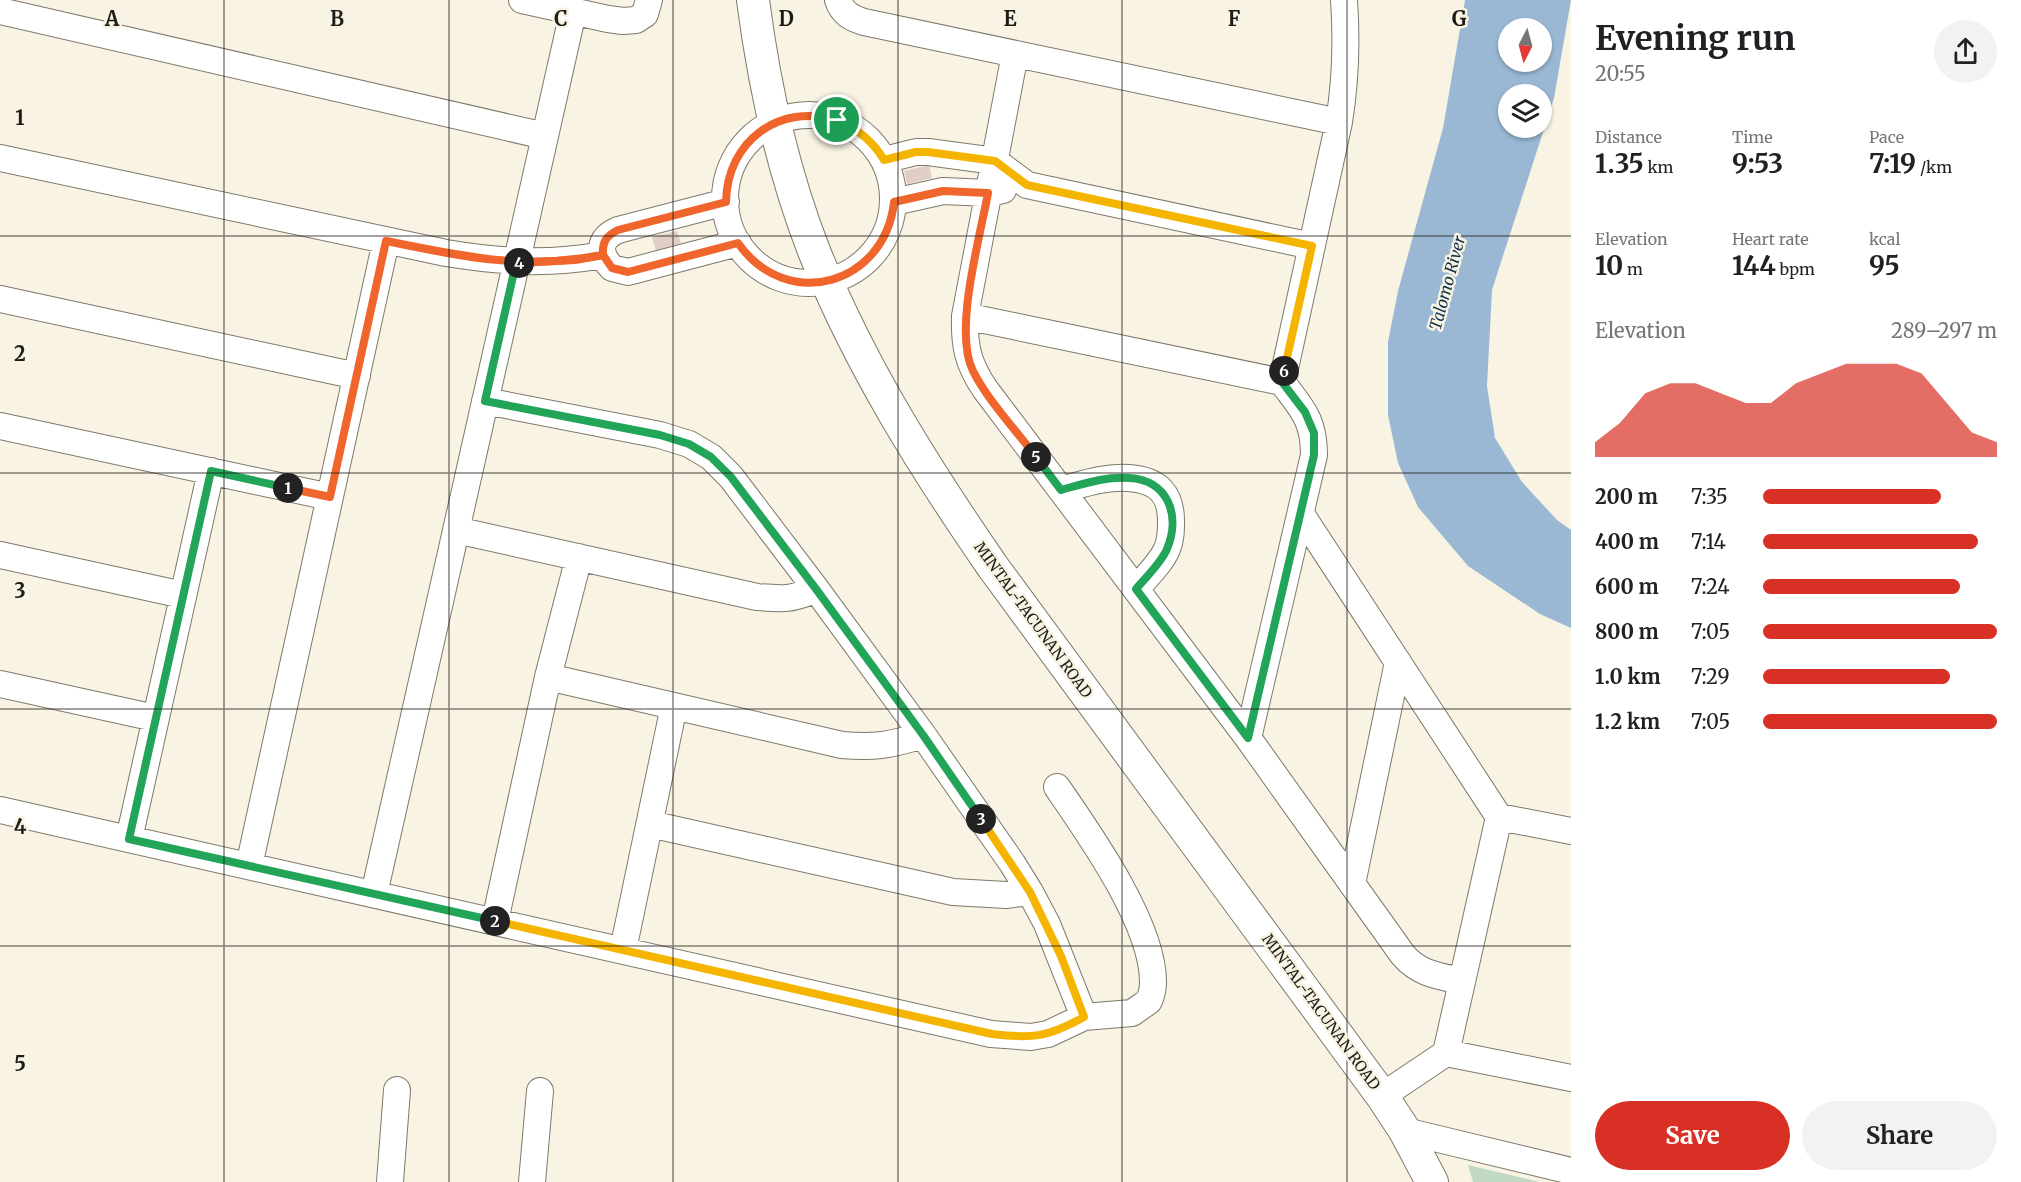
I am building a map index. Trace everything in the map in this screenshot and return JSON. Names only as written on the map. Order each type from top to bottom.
[{"type":"street","points":[[522,0],[623,21],[636,20],[645,15],[649,0]]},
{"type":"street","name":"MINTAL-TACUNAN ROAD","points":[[753,0],[776,123],[794,193],[826,281],[882,393],[941,492],[993,567],[1382,1096],[1405,1131],[1432,1182]]},
{"type":"street","points":[[838,0],[843,11],[851,19],[1340,122]]},
{"type":"street","points":[[1282,382],[1340,122],[1347,53],[1344,0]]},
{"type":"street","points":[[0,11],[545,136]]},
{"type":"street","points":[[374,894],[573,12]]},
{"type":"street","points":[[1015,54],[965,316],[966,350],[972,370],[1248,738],[1410,964],[1432,975],[1462,981]]},
{"type":"street","points":[[806,116],[837,120],[864,136],[884,160],[892,180],[894,202],[887,231],[871,257],[846,275],[826,281],[806,283],[776,276],[758,266],[738,243],[729,223],[726,202],[728,180],[741,150],[757,134],[776,123],[806,116]]},
{"type":"street","points":[[884,160],[916,152],[928,152],[995,161],[1027,185]]},
{"type":"street","points":[[0,158],[465,257],[516,263],[565,261],[603,255]]},
{"type":"street","points":[[894,202],[943,191],[988,193],[1027,185],[1312,246]]},
{"type":"street","points":[[726,202],[618,230],[609,234],[605,239],[602,246],[603,255],[612,268],[628,272],[738,243]]},
{"type":"street","points":[[249,866],[386,241]]},
{"type":"street","points":[[0,299],[357,376]]},
{"type":"street","points":[[965,316],[1282,382],[1305,412],[1314,433],[1314,455],[1248,738]]},
{"type":"street","points":[[485,401],[660,435],[689,444],[711,457],[731,477],[923,735],[1030,892],[1061,956],[1084,1017]]},
{"type":"street","points":[[0,426],[330,497]]},
{"type":"street","points":[[129,839],[211,471]]},
{"type":"street","points":[[1061,490],[1108,478],[1131,478],[1149,482],[1163,491],[1169,501],[1171,514],[1171,532],[1167,549],[1136,589]]},
{"type":"street","points":[[1301,514],[1499,817],[1446,1053]]},
{"type":"street","points":[[456,530],[757,597],[797,598],[816,589]]},
{"type":"street","points":[[0,555],[183,596]]},
{"type":"street","points":[[495,921],[548,677],[579,557]]},
{"type":"street","points":[[1353,884],[1398,662]]},
{"type":"street","points":[[548,677],[842,745],[867,747],[892,745],[923,735]]},
{"type":"street","points":[[0,684],[155,718]]},
{"type":"street","points":[[623,950],[675,706]]},
{"type":"street","points":[[0,810],[968,1028],[1014,1037],[1031,1037],[1048,1034],[1084,1017],[1132,1013],[1149,1001],[1153,985],[1151,964],[1142,933],[1122,890],[1099,849],[1058,787]]},
{"type":"street","points":[[1499,817],[1571,831]]},
{"type":"street","points":[[650,824],[953,892],[1006,895],[1030,892]]},
{"type":"street","points":[[1382,1096],[1446,1053],[1570,1072]]},
{"type":"street","points":[[390,1182],[397,1090]]},
{"type":"street","points":[[532,1182],[540,1091]]},
{"type":"street","points":[[1405,1131],[1571,1171]]},
{"type":"green space","points":[[1468,1165],[1540,1182],[1473,1182]]},
{"type":"water","name":"Talomo River","points":[[1465,0],[1571,0],[1552,104],[1552,84],[1498,84],[1498,138],[1541,138],[1492,290],[1487,386],[1495,438],[1522,482],[1557,520],[1571,530],[1571,628],[1540,614],[1468,566],[1418,507],[1398,463],[1388,415],[1388,342],[1398,291],[1443,128]]},
{"type":"building","points":[[929,165],[932,178],[907,184],[904,171]]},
{"type":"building","points":[[677,231],[681,243],[656,251],[652,237]]},
{"type":"route","points":[[837,120],[817,116],[796,117],[766,128],[741,150],[731,169],[726,202],[618,230],[609,234],[605,239],[602,246],[603,255],[544,263],[516,263],[485,260],[386,241],[330,497],[211,471],[129,839],[992,1034],[1014,1037],[1048,1034],[1084,1017],[1047,924],[1012,863],[923,735],[731,477],[711,457],[689,444],[660,435],[485,401],[516,263],[544,263],[575,260],[603,255],[612,268],[628,272],[738,243],[758,266],[776,276],[796,282],[816,283],[846,275],[871,257],[891,222],[894,202],[943,191],[988,193],[965,316],[966,350],[972,370],[1061,490],[1108,478],[1131,478],[1149,482],[1163,491],[1169,501],[1171,514],[1171,532],[1167,549],[1136,589],[1248,738],[1314,455],[1314,433],[1305,412],[1282,382],[1312,246],[1027,185],[995,161],[928,152],[916,152],[884,160],[864,136],[837,120]]}]
